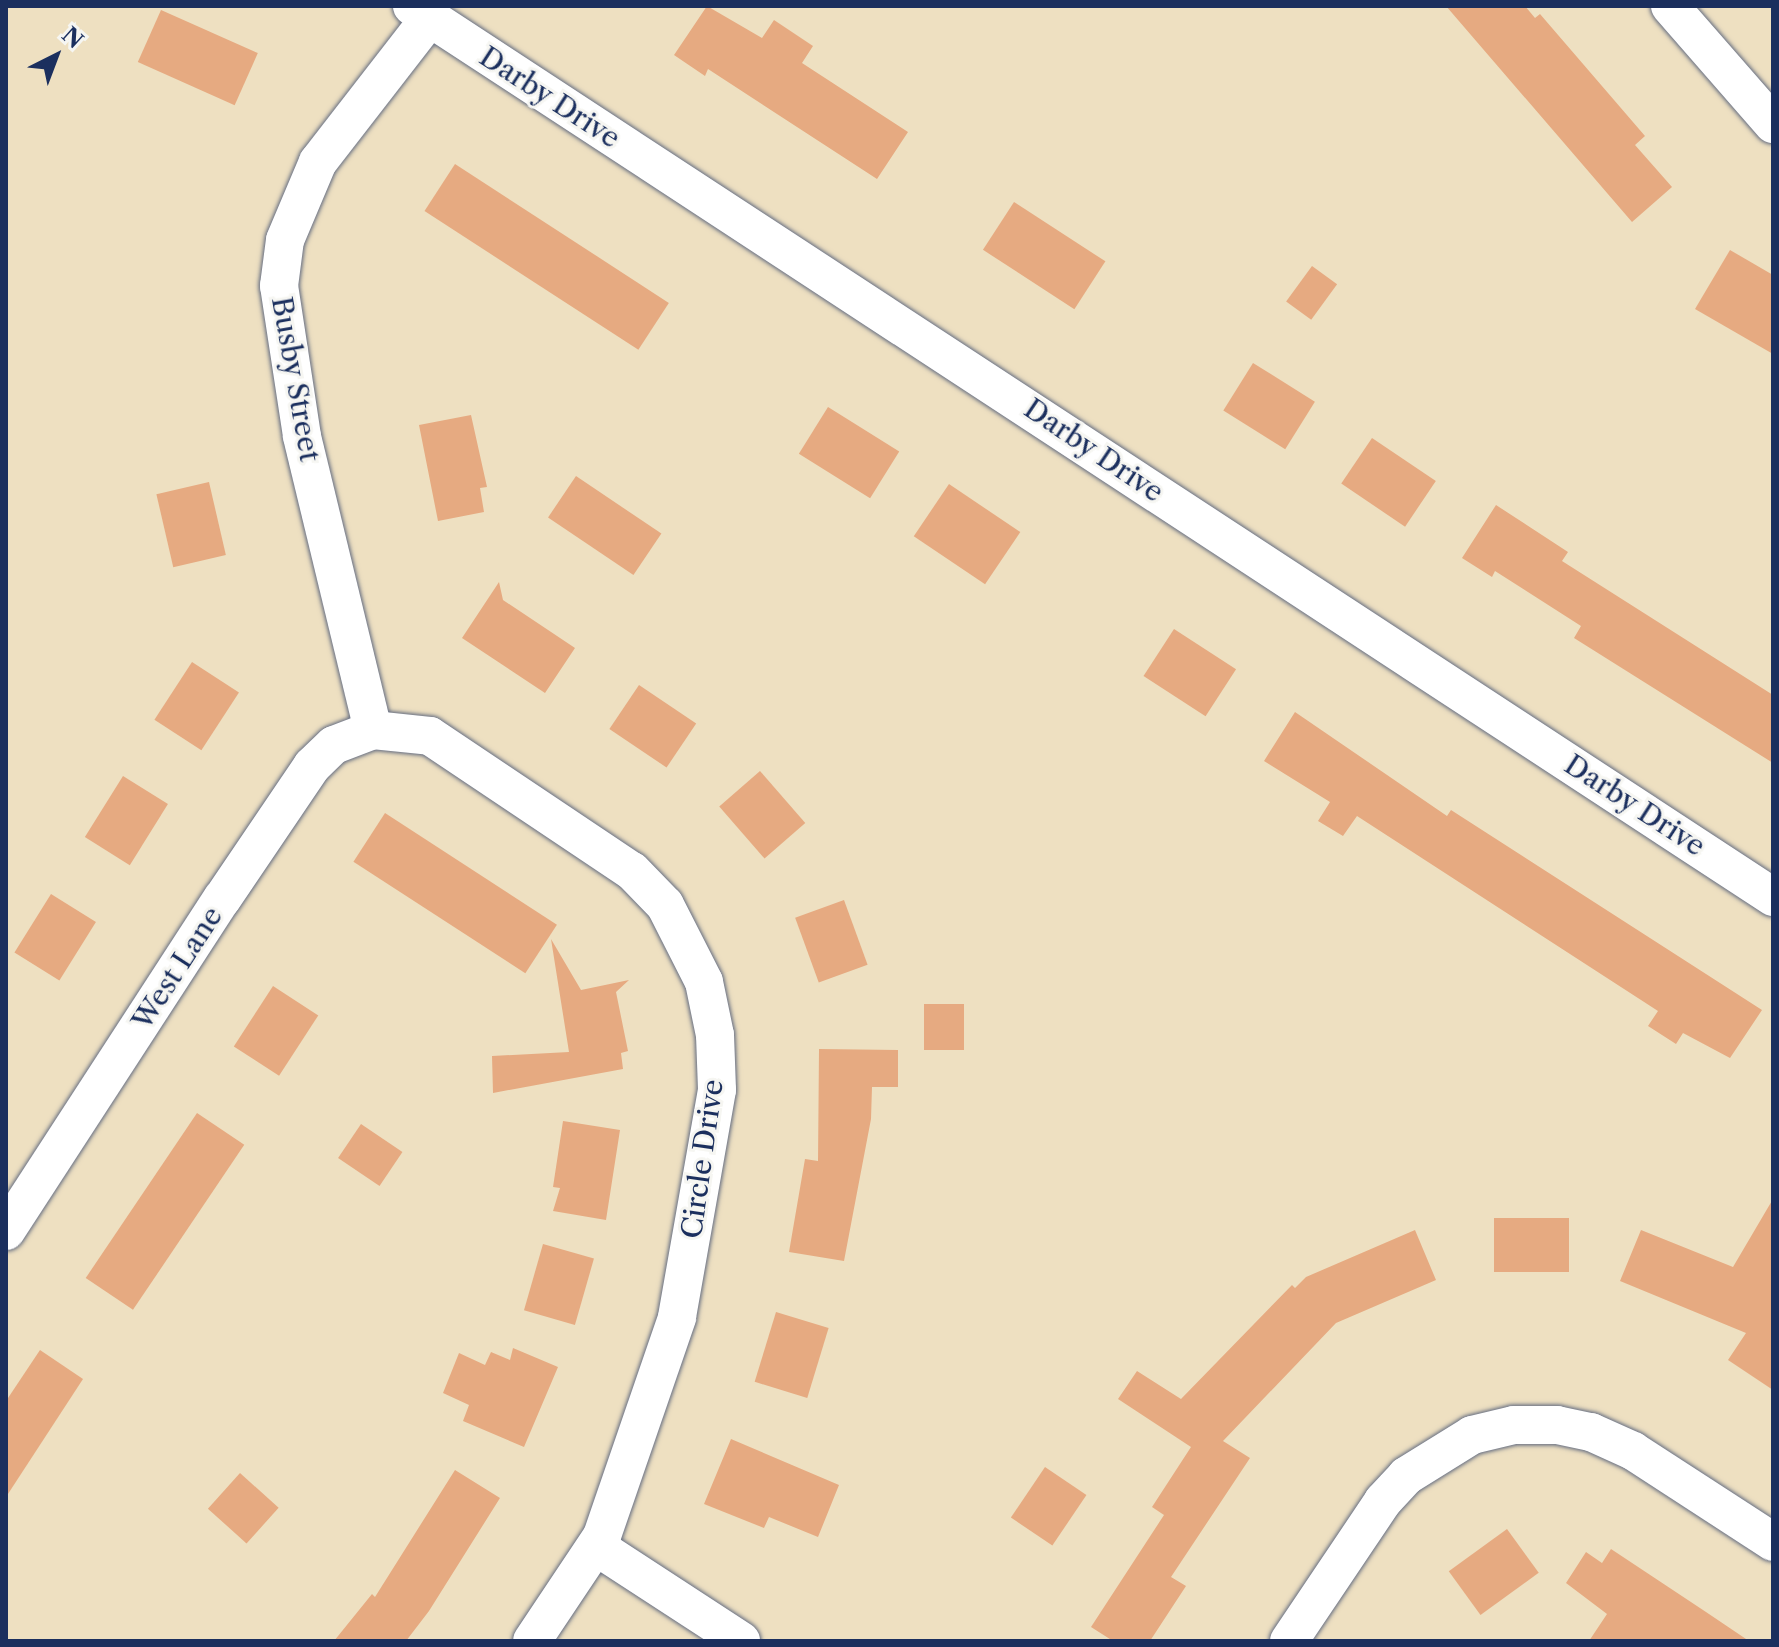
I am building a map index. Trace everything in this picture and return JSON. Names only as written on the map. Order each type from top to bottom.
[{"type":"street","points":[[1670,6],[1773,124]]},
{"type":"street","name":"Busby Street","points":[[373,730],[302,436],[279,286],[285,240],[318,162],[420,12]]},
{"type":"street","name":"Darby Drive","points":[[420,12],[1773,897]]},
{"type":"street","name":"West Lane","points":[[6,1231],[312,766],[334,745],[373,730]]},
{"type":"street","name":"Circle Drive","points":[[373,730],[430,736],[632,871],[665,905],[704,982],[715,1035],[717,1090],[677,1318],[597,1547],[532,1641]]},
{"type":"street","points":[[1289,1641],[1406,1476],[1472,1435],[1514,1425],[1557,1425],[1591,1432],[1633,1451],[1773,1542]]},
{"type":"street","points":[[597,1547],[741,1641]]},
{"type":"building","points":[[707,6],[762,38],[774,20],[813,46],[802,63],[908,132],[877,179],[708,69],[705,76],[674,55]]},
{"type":"building","points":[[1446,6],[1525,6],[1535,18],[1540,14],[1645,136],[1635,145],[1672,187],[1632,222]]},
{"type":"building","points":[[161,10],[258,53],[235,105],[138,62]]},
{"type":"building","points":[[455,164],[669,303],[638,350],[425,211]]},
{"type":"building","points":[[1014,202],[1105,261],[1074,309],[983,250]]},
{"type":"building","points":[[1730,250],[1773,275],[1773,354],[1695,309]]},
{"type":"building","points":[[1312,266],[1337,284],[1311,320],[1286,302]]},
{"type":"building","points":[[1253,363],[1315,402],[1285,449],[1223,410]]},
{"type":"building","points":[[828,407],[899,452],[870,498],[799,454]]},
{"type":"building","points":[[471,415],[487,487],[480,488],[484,512],[438,521],[419,425]]},
{"type":"building","points":[[1372,438],[1436,481],[1405,527],[1341,484]]},
{"type":"building","points":[[576,476],[661,534],[633,575],[548,517]]},
{"type":"building","points":[[209,482],[226,555],[173,567],[156,494]]},
{"type":"building","points":[[949,484],[1020,532],[985,584],[914,536]]},
{"type":"building","points":[[1496,505],[1568,552],[1562,561],[1773,695],[1773,763],[1574,638],[1581,626],[1495,571],[1492,577],[1462,558]]},
{"type":"building","points":[[499,582],[503,600],[575,648],[545,693],[462,638]]},
{"type":"building","points":[[1174,629],[1236,669],[1206,716],[1144,676]]},
{"type":"building","points":[[192,662],[239,692],[201,750],[154,720]]},
{"type":"building","points":[[639,685],[696,724],[667,768],[609,729]]},
{"type":"building","points":[[1295,712],[1447,816],[1451,810],[1762,1010],[1730,1058],[1683,1033],[1676,1044],[1648,1026],[1658,1011],[1357,816],[1343,836],[1318,821],[1330,802],[1264,761]]},
{"type":"building","points":[[760,771],[805,823],[765,859],[719,806]]},
{"type":"building","points":[[123,776],[168,804],[130,865],[85,837]]},
{"type":"building","points":[[385,813],[557,925],[525,973],[353,862]]},
{"type":"building","points":[[51,894],[96,922],[59,981],[14,953]]},
{"type":"building","points":[[844,900],[868,965],[819,983],[795,918]]},
{"type":"building","points":[[551,939],[581,990],[629,980],[616,992],[628,1051],[621,1053],[623,1069],[493,1093],[492,1056],[569,1052]]},
{"type":"building","points":[[273,986],[318,1015],[279,1076],[234,1046]]},
{"type":"building","points":[[924,1004],[964,1004],[964,1050],[924,1050]]},
{"type":"building","points":[[819,1049],[898,1050],[898,1087],[872,1087],[871,1119],[844,1261],[789,1252],[805,1159],[818,1161]]},
{"type":"building","points":[[197,1113],[244,1145],[133,1310],[86,1278]]},
{"type":"building","points":[[563,1121],[620,1130],[606,1220],[553,1211],[560,1188],[553,1187]]},
{"type":"building","points":[[361,1124],[402,1152],[380,1186],[338,1158]]},
{"type":"building","points":[[1773,1199],[1773,1390],[1728,1360],[1746,1333],[1620,1281],[1641,1230],[1733,1267]]},
{"type":"building","points":[[1494,1218],[1569,1218],[1569,1272],[1494,1272]]},
{"type":"building","points":[[1415,1230],[1436,1280],[1336,1323],[1223,1441],[1250,1458],[1171,1577],[1186,1586],[1150,1641],[1113,1641],[1091,1627],[1164,1515],[1152,1507],[1191,1447],[1118,1399],[1137,1371],[1181,1399],[1292,1285],[1295,1288],[1306,1277]]},
{"type":"building","points":[[543,1244],[594,1259],[575,1325],[524,1310]]},
{"type":"building","points":[[776,1312],[829,1328],[807,1398],[755,1382]]},
{"type":"building","points":[[513,1348],[558,1367],[524,1447],[463,1421],[469,1405],[443,1393],[459,1353],[485,1365],[491,1352],[510,1360]]},
{"type":"building","points":[[40,1350],[83,1379],[6,1497],[6,1401]]},
{"type":"building","points":[[731,1439],[839,1485],[818,1537],[769,1517],[764,1528],[704,1504]]},
{"type":"building","points":[[1045,1467],[1086,1495],[1052,1546],[1011,1518]]},
{"type":"building","points":[[455,1470],[500,1498],[429,1611],[406,1641],[334,1641],[372,1594],[375,1597]]},
{"type":"building","points":[[240,1473],[279,1508],[247,1543],[208,1509]]},
{"type":"building","points":[[1507,1529],[1539,1573],[1480,1615],[1449,1571]]},
{"type":"building","points":[[1611,1549],[1749,1641],[1589,1641],[1607,1614],[1566,1583],[1586,1552],[1602,1563]]}]
